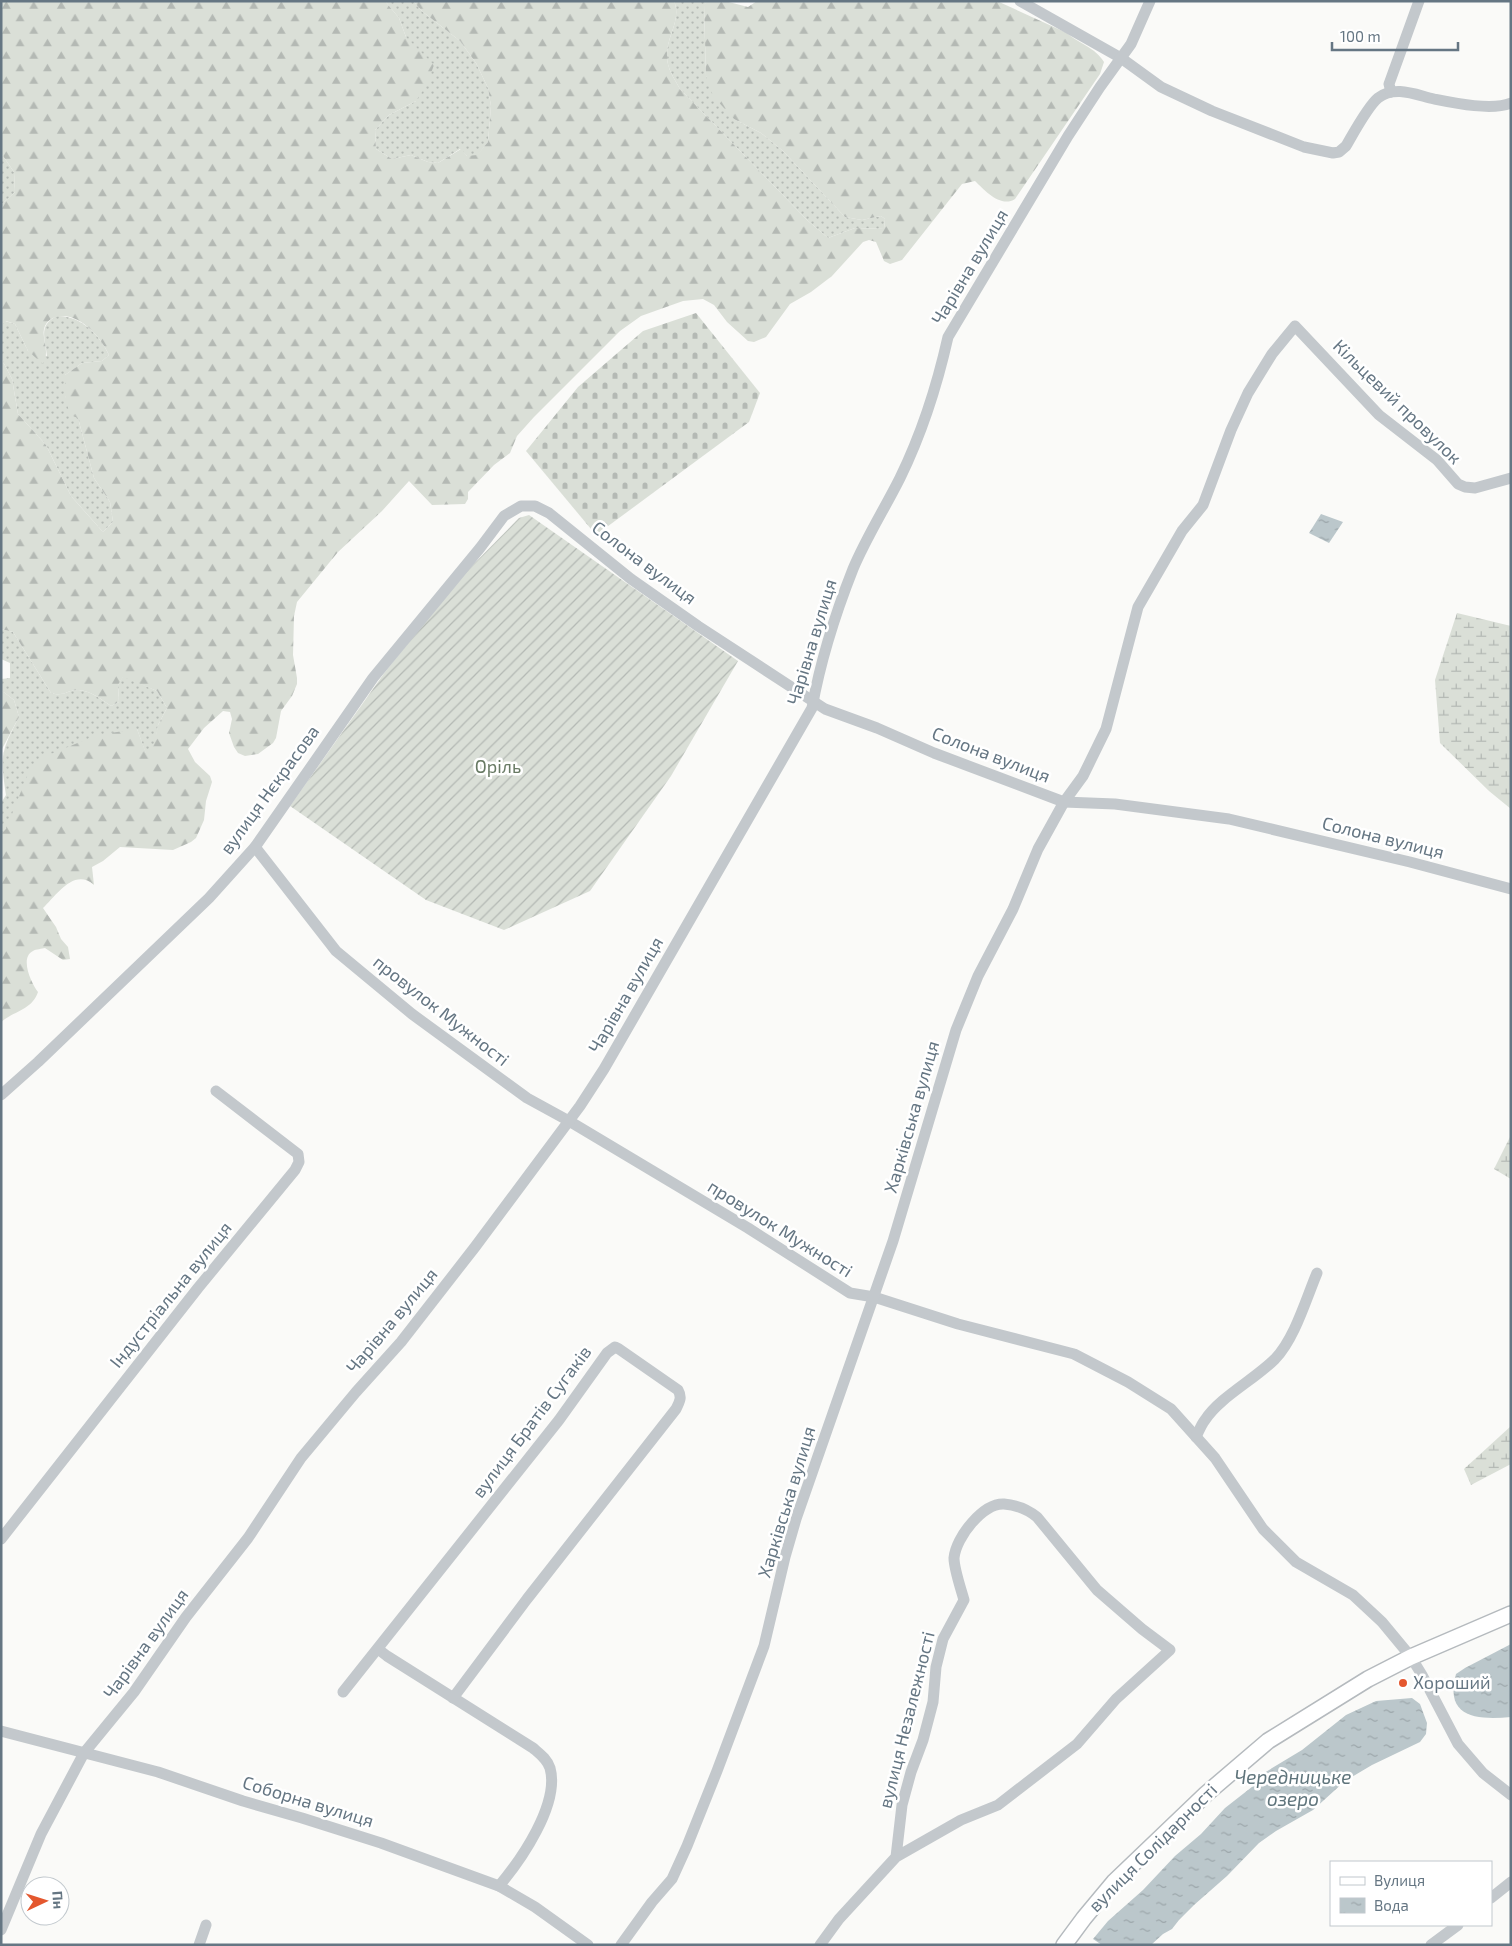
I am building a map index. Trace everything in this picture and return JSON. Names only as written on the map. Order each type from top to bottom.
[{"type":"main road","name":"вулиця Солідарності","points":[[1064,1945],[1114,1882],[1237,1765],[1268,1740],[1368,1679],[1412,1657],[1511,1614]]},
{"type":"street","points":[[1020,1],[1121,58],[1161,87],[1212,111],[1304,147],[1333,153],[1338,152],[1346,146],[1378,98],[1391,92],[1402,91],[1436,99],[1480,105],[1502,107],[1511,103]]},
{"type":"street","name":"Чарівна вулиця","points":[[1,1930],[41,1834],[84,1753],[134,1692],[186,1617],[248,1538],[301,1458],[401,1342],[569,1121],[604,1069],[812,708],[816,681],[853,568],[900,477],[926,417],[940,372],[948,337],[1068,136],[1131,44],[1150,1]]},
{"type":"street","points":[[1391,92],[1389,84],[1419,1]]},
{"type":"street","name":"Кільцевий провулок","points":[[1295,326],[1379,415],[1437,460],[1458,484],[1475,488],[1511,478]]},
{"type":"street","name":"Харківська вулиця","points":[[621,1945],[652,1902],[672,1879],[717,1771],[764,1646],[796,1519],[905,1205],[956,1030],[978,976],[1013,908],[1038,849],[1064,802],[1083,776],[1106,729],[1138,607],[1182,531],[1203,505],[1231,430],[1248,393],[1272,354],[1295,326]]},
{"type":"street","name":"Солона вулиця","points":[[521,506],[535,506],[549,513],[631,579],[825,709],[877,728],[934,753],[1064,802],[1115,804],[1228,819],[1410,862],[1511,889]]},
{"type":"street","name":"вулиця Нєкрасова","points":[[1,1095],[209,898],[255,847],[373,678],[504,516],[521,506]]},
{"type":"street","name":"провулок Мужності","points":[[255,847],[336,951],[412,1014],[526,1098],[569,1121],[748,1228],[850,1293],[874,1296],[958,1324],[1074,1354],[1128,1382],[1171,1409],[1215,1458],[1263,1529],[1296,1562],[1353,1595],[1382,1622],[1412,1657],[1458,1744],[1483,1773],[1511,1795]]},
{"type":"street","name":"Індустріальна вулиця","points":[[1,1538],[198,1288],[296,1170],[299,1162],[298,1154],[216,1091]]},
{"type":"street","points":[[1196,1437],[1206,1419],[1219,1405],[1256,1377],[1276,1357],[1290,1336],[1317,1272]]},
{"type":"street","name":"вулиця Братів Сугаків","points":[[378,1649],[559,1420],[607,1353],[615,1347],[619,1349],[674,1387],[680,1394],[680,1402],[527,1599],[453,1698]]},
{"type":"street","name":"вулиця Незалежності","points":[[820,1945],[839,1919],[896,1857],[961,1820],[998,1805],[1077,1744],[1116,1699],[1170,1650],[1142,1629],[1097,1590],[1036,1517],[1024,1508],[1003,1504],[986,1510],[960,1538],[954,1558],[964,1600],[943,1639],[936,1667],[933,1702],[902,1805],[896,1857]]},
{"type":"street","points":[[343,1692],[378,1649],[533,1748],[544,1757],[550,1767],[552,1778],[550,1794],[542,1817],[522,1856],[499,1886]]},
{"type":"street","name":"Соборна вулиця","points":[[1,1731],[158,1772],[243,1801],[381,1843],[499,1886],[535,1907],[588,1945]]},
{"type":"street","points":[[1492,1897],[1511,1882]]},
{"type":"street","points":[[199,1945],[206,1924]]},
{"type":"street","points":[[1431,1945],[1457,1926]]},
{"type":"green space","points":[[1,1],[385,1],[399,18],[406,37],[434,65],[427,84],[416,101],[389,115],[375,130],[376,149],[392,159],[411,155],[428,162],[438,163],[461,149],[467,156],[477,155],[488,142],[491,106],[488,88],[476,63],[460,41],[423,12],[413,1],[674,1],[676,15],[667,49],[667,61],[680,89],[807,220],[828,238],[855,228],[884,229],[885,219],[881,216],[862,220],[845,217],[783,151],[761,133],[734,119],[713,96],[706,76],[704,5],[707,1],[725,1],[748,7],[757,1],[997,1],[1067,33],[1092,49],[1104,62],[1100,74],[1015,199],[1010,201],[999,200],[975,181],[962,184],[902,260],[890,264],[884,261],[876,242],[869,240],[863,242],[832,276],[811,292],[790,304],[766,337],[754,342],[748,341],[727,322],[714,305],[703,299],[683,301],[641,316],[620,331],[534,417],[517,436],[510,453],[494,465],[468,492],[468,499],[465,504],[432,505],[409,481],[382,511],[338,552],[297,602],[294,616],[293,655],[297,684],[292,696],[281,711],[276,738],[273,743],[258,754],[245,756],[238,753],[229,733],[232,719],[230,712],[223,711],[204,728],[188,749],[195,762],[210,776],[212,782],[206,801],[204,820],[196,838],[173,850],[120,847],[103,861],[92,867],[94,885],[87,880],[79,879],[66,885],[43,908],[56,927],[61,939],[68,947],[70,959],[63,960],[45,948],[34,950],[29,954],[27,959],[28,971],[38,992],[32,1003],[1,1022],[1,834],[6,829],[28,774],[41,758],[97,735],[137,729],[146,753],[154,745],[158,725],[167,708],[157,691],[123,677],[118,685],[119,702],[111,706],[96,696],[82,690],[74,690],[62,694],[51,693],[13,632],[1,629],[1,358],[12,379],[18,414],[46,445],[71,496],[103,532],[113,522],[110,502],[94,478],[78,418],[70,415],[65,396],[65,375],[82,363],[102,361],[109,355],[94,332],[78,320],[61,316],[49,320],[45,326],[46,353],[43,364],[28,351],[15,324],[6,321],[1,325],[1,205],[15,192],[14,172],[1,153]]},
{"type":"green space","points":[[385,1],[413,1],[423,12],[460,41],[476,63],[488,88],[491,106],[488,142],[477,156],[467,156],[460,149],[438,163],[428,162],[411,155],[392,159],[376,149],[375,130],[389,115],[416,101],[406,37],[399,18]]},
{"type":"green space","points":[[674,1],[707,1],[704,6],[706,76],[734,119],[761,133],[783,151],[845,217],[862,220],[881,216],[885,219],[884,229],[855,228],[828,238],[807,220],[680,89],[667,61],[667,49],[676,15]]},
{"type":"green space","points":[[1,153],[14,172],[15,192],[1,205]]},
{"type":"green space","points":[[696,313],[760,393],[749,422],[596,535],[526,451],[578,387],[643,331]]},
{"type":"green space","points":[[57,316],[74,319],[88,328],[100,340],[109,355],[102,361],[82,363],[65,375],[65,396],[78,418],[94,478],[110,502],[113,522],[103,532],[71,496],[46,445],[18,414],[12,379],[1,358],[1,325],[5,321],[15,324],[28,351],[47,356],[44,338],[45,328]]},
{"type":"green space","name":"Оріль","points":[[529,515],[738,661],[671,776],[590,891],[504,930],[426,900],[290,806],[385,672],[460,578],[519,518]]},
{"type":"green space","points":[[1457,613],[1511,626],[1511,809],[1489,791],[1440,743],[1435,680]]},
{"type":"green space","points":[[1,629],[13,632],[51,693],[62,694],[74,690],[82,690],[96,696],[111,706],[119,702],[118,685],[123,676],[157,691],[167,708],[158,725],[155,745],[146,754],[137,729],[1,834],[1,803],[6,795],[3,771],[5,747],[19,717],[14,700],[1,690],[1,679],[10,678],[10,663],[1,659]]},
{"type":"green space","points":[[1,690],[14,700],[19,717],[2,749],[1,761]]},
{"type":"green space","points":[[1511,1135],[1511,1179],[1494,1169]]},
{"type":"green space","points":[[1511,1426],[1511,1464],[1471,1485],[1464,1469]]},
{"type":"water","points":[[1321,514],[1343,522],[1329,543],[1309,533]]},
{"type":"water","points":[[1511,1644],[1511,1717],[1486,1718],[1466,1713],[1459,1708],[1455,1700],[1454,1689],[1456,1674]]},
{"type":"water","name":"Чередницьке озеро","points":[[1412,1698],[1420,1704],[1427,1723],[1426,1734],[1420,1742],[1372,1765],[1345,1781],[1313,1810],[1259,1843],[1227,1876],[1194,1905],[1172,1929],[1151,1945],[1102,1945],[1093,1939],[1108,1921],[1143,1890],[1175,1856],[1201,1834],[1225,1808],[1257,1783],[1264,1773],[1302,1750],[1346,1715],[1376,1701]]},
{"type":"place","name":"Хороший","points":[[1403,1683]]}]
